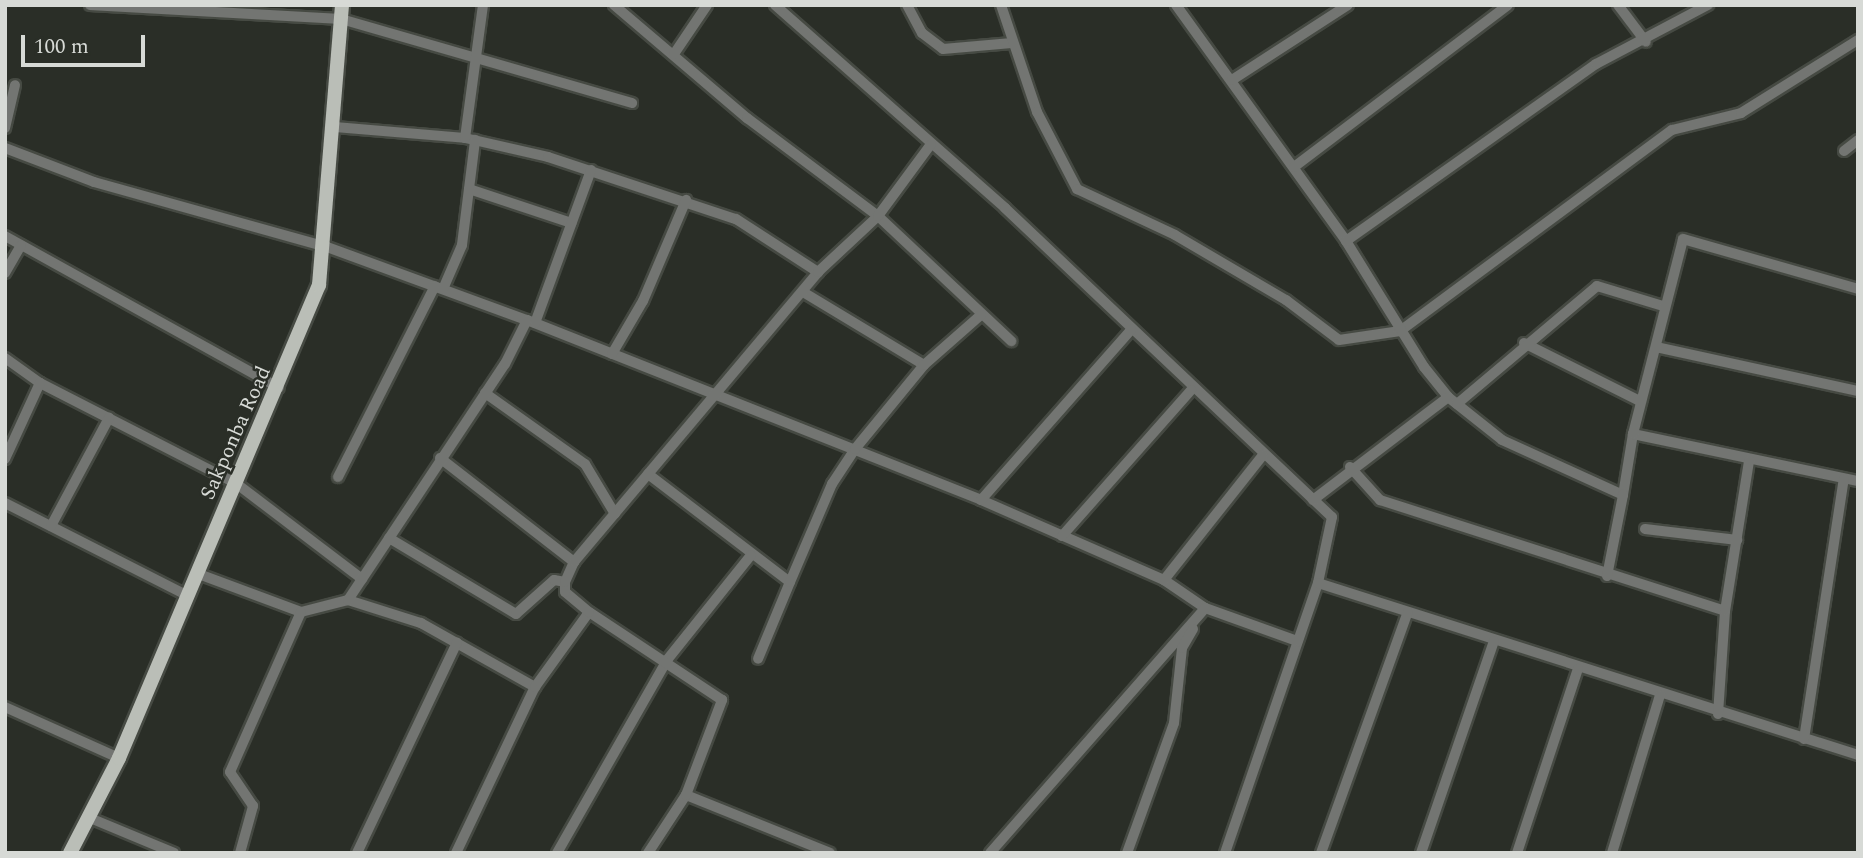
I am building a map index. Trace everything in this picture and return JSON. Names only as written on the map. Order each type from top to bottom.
[{"type":"main road","name":"Sakponba Road","points":[[70,853],[119,758],[186,595],[304,331],[327,247],[342,12]]},
{"type":"street","points":[[90,5],[342,12],[632,103]]},
{"type":"street","points":[[338,477],[462,246],[469,189],[473,54],[483,5]]},
{"type":"street","points":[[614,5],[878,216],[1011,341]]},
{"type":"street","points":[[674,54],[707,5]]},
{"type":"street","points":[[775,5],[931,144],[1131,330],[1191,390],[1332,517],[1318,583],[1225,853]]},
{"type":"street","points":[[907,5],[922,33],[943,49],[1012,43]]},
{"type":"street","points":[[1001,5],[1012,43],[1062,169],[1077,188],[1175,235],[1286,300],[1339,340],[1400,331],[1672,130],[1741,113],[1858,40]]},
{"type":"street","points":[[1231,80],[1348,5]]},
{"type":"street","points":[[1294,167],[1508,5]]},
{"type":"street","points":[[1618,5],[1646,42]]},
{"type":"street","points":[[1346,241],[1548,95],[1708,5]]},
{"type":"street","points":[[1180,7],[1346,241],[1400,331],[1452,400],[1502,440],[1623,495]]},
{"type":"street","points":[[5,128],[15,85]]},
{"type":"street","points":[[335,127],[470,139],[590,170],[687,200],[736,219],[818,272]]},
{"type":"street","points":[[1844,151],[1858,140]]},
{"type":"street","points":[[648,853],[686,795],[723,705],[667,660],[589,612],[565,592],[565,582],[575,562],[714,395],[818,272],[878,216],[931,144]]},
{"type":"street","points":[[5,148],[94,181],[327,247],[531,322],[981,500],[1164,580],[1205,608],[1297,641]]},
{"type":"street","points":[[348,600],[531,322],[590,170]]},
{"type":"street","points":[[469,189],[571,223]]},
{"type":"street","points":[[612,354],[643,301],[687,200]]},
{"type":"street","points":[[5,236],[279,388]]},
{"type":"street","points":[[1607,576],[1640,401],[1656,347],[1678,243],[1689,238],[1858,289]]},
{"type":"street","points":[[5,272],[21,245]]},
{"type":"street","points":[[1313,500],[1350,467],[1452,400],[1597,286],[1663,306]]},
{"type":"street","points":[[803,292],[924,365]]},
{"type":"street","points":[[758,659],[790,582],[855,449],[924,365],[981,315]]},
{"type":"street","points":[[981,500],[1131,330]]},
{"type":"street","points":[[1524,343],[1640,401]]},
{"type":"street","points":[[1656,347],[1858,391]]},
{"type":"street","points":[[5,358],[40,383],[237,484],[362,579]]},
{"type":"street","points":[[5,458],[40,383]]},
{"type":"street","points":[[1062,536],[1191,390]]},
{"type":"street","points":[[485,393],[585,464],[615,514]]},
{"type":"street","points":[[51,526],[109,418]]},
{"type":"street","points":[[1633,434],[1749,461],[1858,481]]},
{"type":"street","points":[[1164,580],[1263,455]]},
{"type":"street","points":[[440,458],[575,562]]},
{"type":"street","points":[[1718,714],[1725,611],[1749,461]]},
{"type":"street","points":[[1350,467],[1380,500],[1607,576],[1725,611]]},
{"type":"street","points":[[648,474],[751,555],[790,582]]},
{"type":"street","points":[[1804,739],[1844,479]]},
{"type":"street","points":[[5,503],[186,595]]},
{"type":"street","points":[[1645,529],[1737,540]]},
{"type":"street","points":[[388,538],[516,614],[554,580],[565,582]]},
{"type":"street","points":[[557,853],[667,660],[751,555]]},
{"type":"street","points":[[196,573],[301,612],[348,600],[457,642],[534,687]]},
{"type":"street","points":[[1318,583],[1718,714],[1858,755]]},
{"type":"street","points":[[990,853],[1205,608]]},
{"type":"street","points":[[1127,853],[1174,723],[1182,648],[1205,608]]},
{"type":"street","points":[[240,853],[253,806],[230,772],[301,612]]},
{"type":"street","points":[[456,853],[534,687],[589,612]]},
{"type":"street","points":[[1321,853],[1408,612]]},
{"type":"street","points":[[1422,853],[1494,641]]},
{"type":"street","points":[[357,853],[457,642]]},
{"type":"street","points":[[1517,853],[1578,669]]},
{"type":"street","points":[[1612,853],[1660,695]]},
{"type":"street","points":[[6,709],[119,758]]},
{"type":"street","points":[[686,795],[825,852]]},
{"type":"street","points":[[90,818],[174,853]]}]
